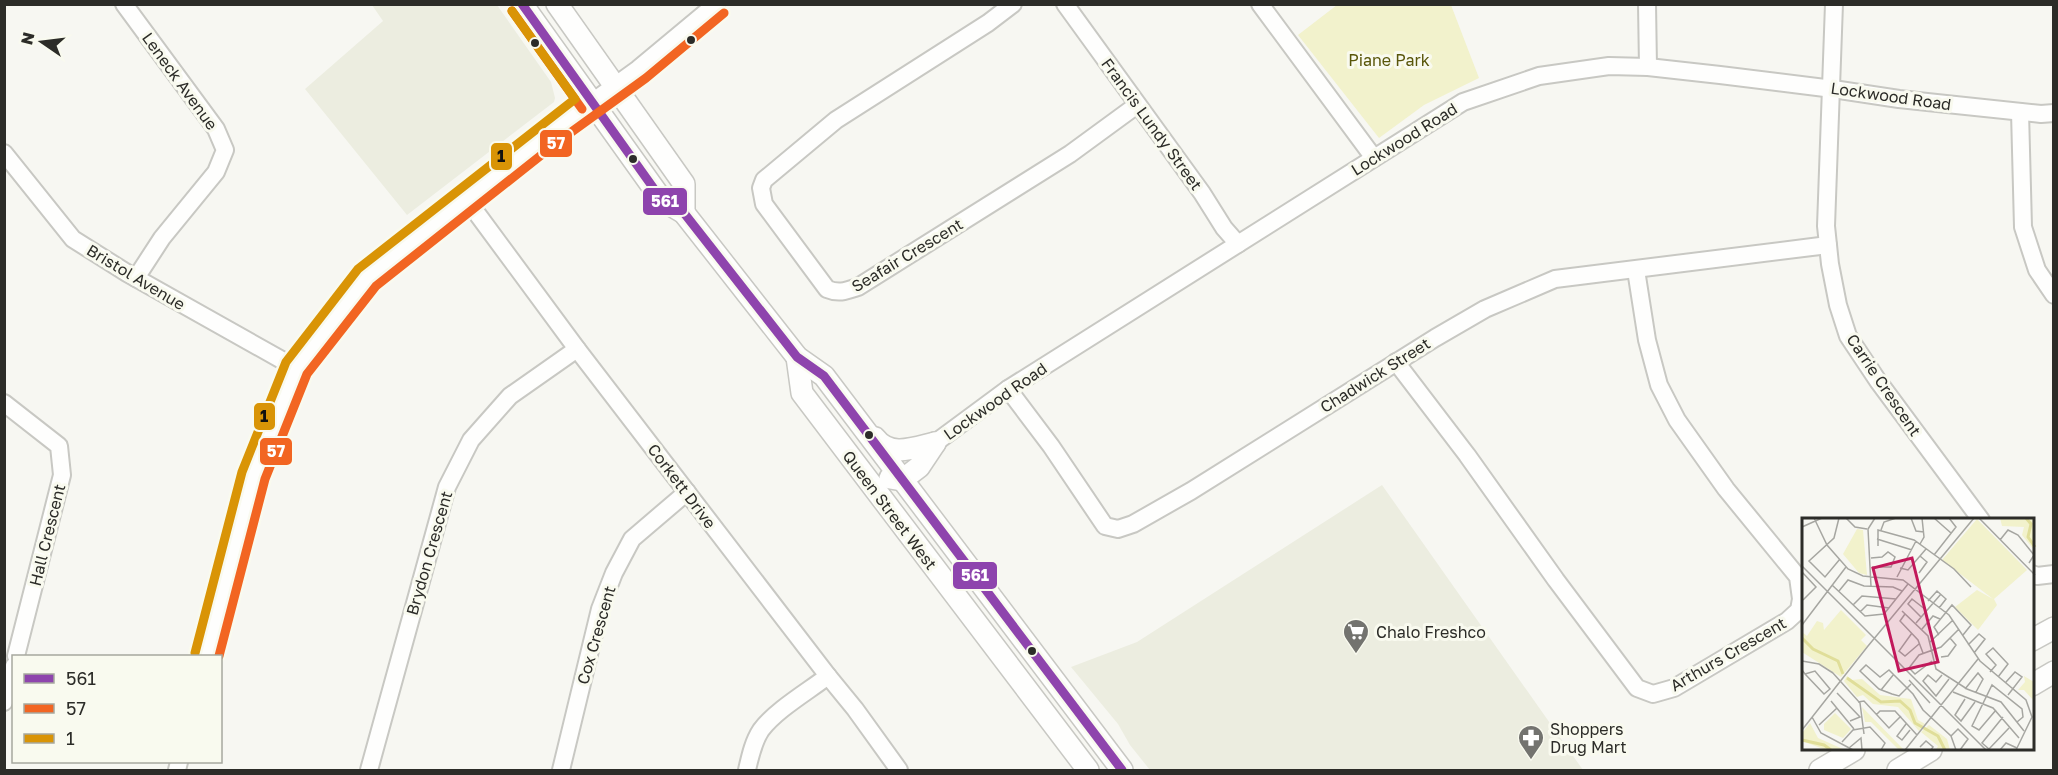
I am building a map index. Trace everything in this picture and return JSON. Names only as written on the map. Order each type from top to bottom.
[{"type":"main road","name":"Queen Street West","points":[[522,4],[662,200],[684,213],[797,357],[824,376],[1122,771]]},
{"type":"main road","points":[[557,4],[684,184],[684,213]]},
{"type":"main road","name":"Queen Street West","points":[[797,357],[802,393],[1088,771]]},
{"type":"main road","points":[[802,393],[816,393],[878,477],[902,480],[919,467],[935,443]]},
{"type":"main road","points":[[847,407],[856,411],[882,446],[897,450],[913,449],[935,443]]},
{"type":"main road","points":[[2034,639],[2054,628]]},
{"type":"main road","points":[[2034,684],[2054,672]]},
{"type":"main road","points":[[1060,735],[1082,718]]},
{"type":"main road","points":[[1820,771],[1852,751]]},
{"type":"main road","points":[[1898,771],[1929,751]]},
{"type":"street","name":"Leneck Avenue","points":[[124,4],[216,129],[225,150],[216,172],[162,238],[136,278]]},
{"type":"street","points":[[208,655],[254,475],[296,368],[367,277],[543,138],[638,69],[716,4]]},
{"type":"street","name":"Seafair Crescent","points":[[1013,4],[988,23],[836,120],[764,180],[761,188],[764,204],[827,288],[835,292],[845,292],[858,287],[1070,154],[1137,105]]},
{"type":"street","name":"Francis Lundy Street","points":[[1065,4],[1202,193],[1224,228],[1238,244]]},
{"type":"street","points":[[1260,4],[1374,158]]},
{"type":"street","points":[[1647,4],[1648,67]]},
{"type":"street","name":"Carrie Crescent","points":[[1834,4],[1833,88],[1826,226],[1838,305],[1848,336],[1878,381],[1979,518]]},
{"type":"street","name":"Lockwood Road","points":[[935,443],[1008,389],[1463,102],[1533,78],[1609,66],[1648,67],[1833,88],[1899,99],[2020,112],[2054,113]]},
{"type":"street","points":[[2020,112],[2023,227],[2037,270],[2054,295]]},
{"type":"street","name":"Bristol Avenue","points":[[4,153],[73,239],[136,278],[296,368]]},
{"type":"street","name":"Corkett Drive","points":[[466,200],[577,349],[855,709],[899,771]]},
{"type":"street","name":"Chadwick Street","points":[[1008,389],[1051,446],[1105,526],[1118,529],[1133,524],[1191,490],[1485,309],[1555,279],[1828,245]]},
{"type":"street","name":"Arthurs Crescent","points":[[1396,362],[1637,687],[1653,694],[1674,688],[1786,621],[1799,610],[1801,599],[1798,577],[1726,489],[1677,420],[1659,385],[1647,340],[1636,270]]},
{"type":"street","name":"Brydon Crescent","points":[[369,771],[447,487],[471,440],[510,396],[577,349]]},
{"type":"street","name":"Hall Crescent","points":[[4,403],[59,446],[62,475],[17,655]]},
{"type":"street","name":"Cox Crescent","points":[[561,771],[600,609],[614,573],[632,539],[687,492]]},
{"type":"street","points":[[2034,575],[2054,574]]},
{"type":"street","points":[[4,702],[12,673]]},
{"type":"street","points":[[747,771],[761,731],[775,717],[828,676]]},
{"type":"shaded area","points":[[372,5],[497,5],[551,82],[554,102],[407,215],[305,89],[383,21]]},
{"type":"shaded area","points":[[1382,485],[1583,770],[1150,770],[1130,745],[1118,724],[1071,667],[1137,642]]},
{"type":"green space","name":"Piane Park","points":[[1337,5],[1451,5],[1479,78],[1424,105],[1379,138],[1298,35]]},
{"type":"transit line","name":"561","points":[[522,4],[662,200],[684,213],[797,357],[824,376],[1122,770]]},
{"type":"transit line","name":"57","points":[[512,11],[582,109]]},
{"type":"transit line","name":"1","points":[[195,653],[242,472],[286,362],[358,269],[575,99],[512,11]]},
{"type":"transit line","name":"57","points":[[219,655],[265,479],[307,374],[376,286],[559,141],[646,78],[724,13]]},
{"type":"place","name":"Chalo Freshco","points":[[1356,655]]},
{"type":"place","name":"Shoppers Drug Mart","points":[[1531,761]]}]
